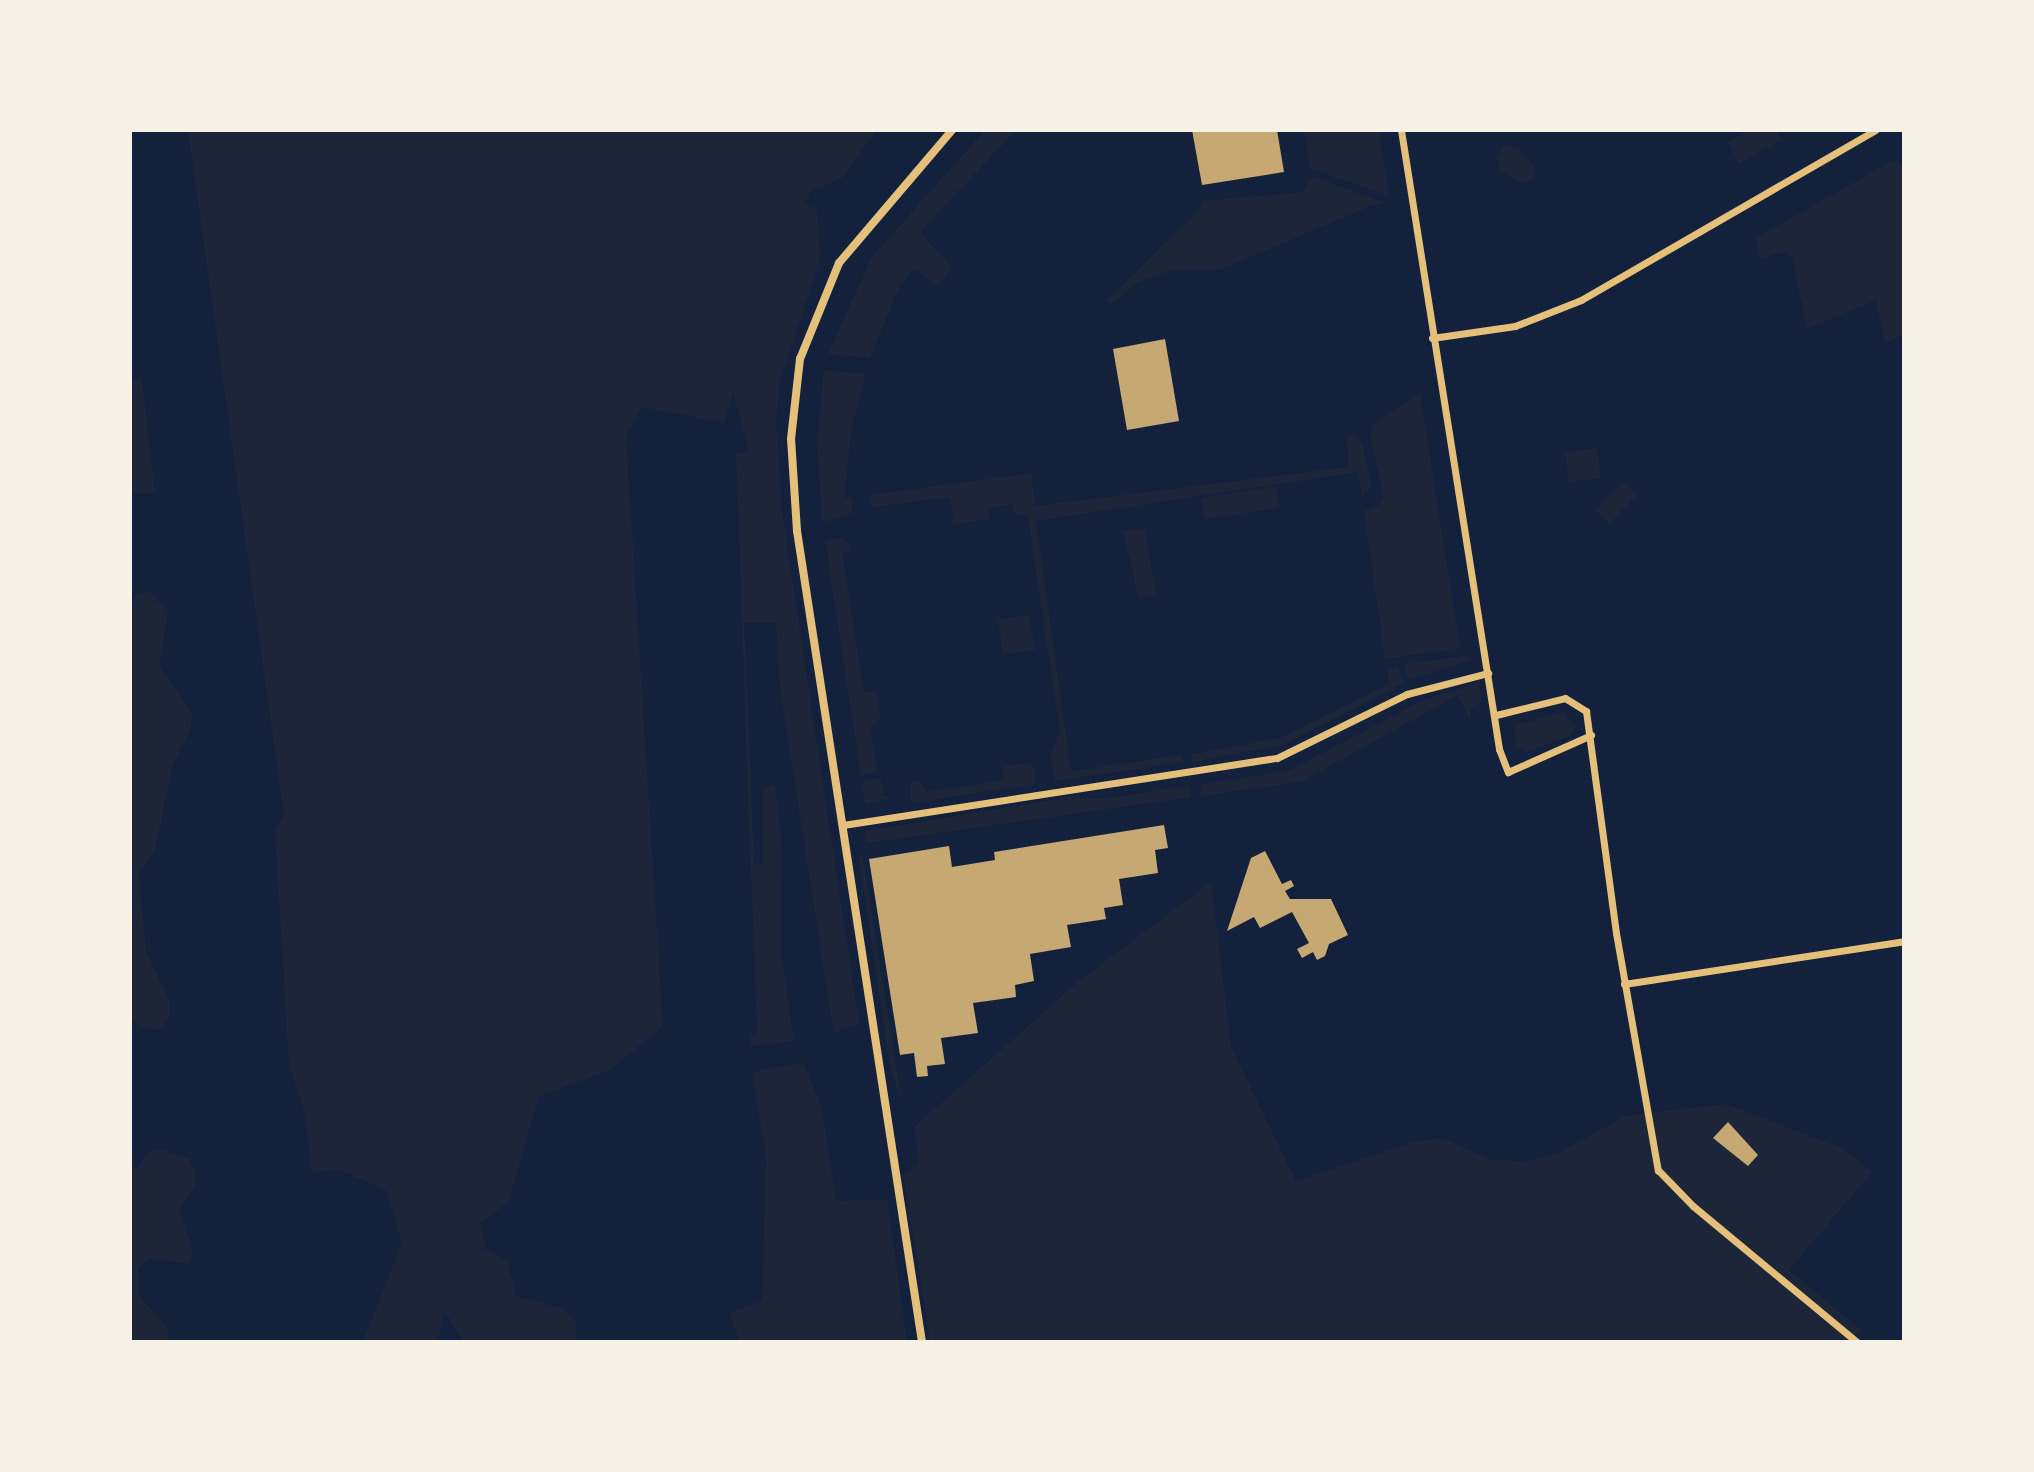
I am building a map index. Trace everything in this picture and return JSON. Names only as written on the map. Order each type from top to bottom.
[{"type":"street","points":[[922,1342],[797,531],[791,439],[795,387],[809,329],[839,263],[952,130]]},
{"type":"street","points":[[1401,130],[1499,749],[1508,772],[1591,735]]},
{"type":"street","points":[[1432,338],[1515,326],[1581,300],[1875,130]]},
{"type":"street","points":[[843,825],[1277,758],[1407,694],[1488,673]]},
{"type":"street","points":[[1496,715],[1574,700],[1585,708],[1624,984],[1658,1170],[1693,1206],[1857,1342]]},
{"type":"street","points":[[1624,984],[1904,941]]},
{"type":"shaded area","points":[[188,130],[877,130],[842,178],[811,191],[805,203],[817,211],[820,259],[780,381],[776,419],[782,511],[859,1023],[835,1033],[833,1028],[779,681],[776,623],[744,623],[754,864],[763,863],[763,789],[775,784],[782,847],[781,951],[794,1041],[751,1046],[750,1035],[757,1034],[736,454],[749,451],[733,393],[724,423],[642,407],[626,435],[663,1026],[610,1070],[539,1096],[509,1201],[480,1224],[486,1249],[508,1263],[516,1296],[564,1309],[576,1323],[577,1342],[464,1342],[445,1312],[437,1342],[363,1342],[402,1242],[386,1190],[337,1169],[312,1173],[304,1110],[289,1065],[275,832],[284,815]]},
{"type":"shaded area","points":[[985,130],[1016,130],[920,232],[952,268],[936,286],[915,268],[899,287],[870,358],[828,354],[872,257]]},
{"type":"shaded area","points":[[1304,130],[1379,130],[1389,196],[1310,168]]},
{"type":"shaded area","points":[[1749,130],[1776,130],[1781,140],[1739,164],[1728,142]]},
{"type":"shaded area","points":[[1506,145],[1518,148],[1535,167],[1534,180],[1520,183],[1501,170],[1496,157]]},
{"type":"shaded area","points":[[1894,160],[1904,166],[1904,335],[1885,343],[1876,300],[1807,329],[1792,257],[1784,252],[1760,258],[1756,238]]},
{"type":"shaded area","points":[[1312,176],[1389,205],[1378,203],[1219,270],[1172,270],[1138,282],[1111,304],[1106,301],[1200,209],[1201,201],[1303,192]]},
{"type":"shaded area","points":[[824,370],[866,374],[851,429],[844,498],[853,497],[852,513],[822,523],[817,443]]},
{"type":"shaded area","points":[[130,380],[142,381],[155,493],[130,494]]},
{"type":"shaded area","points":[[1420,394],[1460,648],[1385,659],[1364,511],[1380,505],[1384,497],[1370,435],[1374,422]]},
{"type":"shaded area","points":[[1354,432],[1363,444],[1371,487],[1362,499],[1358,472],[1036,521],[1071,771],[1182,755],[1183,762],[1055,781],[1050,754],[1060,732],[1028,516],[1014,514],[1012,504],[989,508],[990,519],[954,524],[950,497],[873,507],[870,499],[870,495],[1031,473],[1035,506],[1349,467],[1346,438]]},
{"type":"shaded area","points":[[1597,448],[1601,478],[1569,482],[1565,452]]},
{"type":"shaded area","points":[[1623,482],[1637,495],[1609,524],[1595,510]]},
{"type":"shaded area","points":[[1276,486],[1279,508],[1204,519],[1201,498]]},
{"type":"shaded area","points":[[1145,528],[1156,596],[1139,599],[1123,531]]},
{"type":"shaded area","points":[[844,537],[853,551],[842,553],[864,691],[877,693],[881,719],[870,727],[877,771],[861,776],[825,540]]},
{"type":"shaded area","points":[[150,591],[168,612],[159,666],[192,713],[191,728],[172,767],[155,851],[139,875],[146,952],[170,1002],[170,1017],[162,1029],[149,1030],[130,1019],[130,604],[137,594]]},
{"type":"shaded area","points":[[1029,615],[1035,650],[1003,654],[998,619]]},
{"type":"shaded area","points":[[1470,655],[1471,660],[1409,680],[1404,664]]},
{"type":"shaded area","points":[[1398,666],[1403,683],[1286,744],[1192,762],[1191,754],[1280,738],[1389,684],[1387,669]]},
{"type":"shaded area","points":[[1478,683],[1482,702],[1470,708],[1470,719],[1458,695],[1301,782],[1202,796],[1200,785],[1291,770],[1421,701]]},
{"type":"shaded area","points":[[1564,712],[1576,727],[1569,736],[1527,752],[1516,745],[1514,728]]},
{"type":"shaded area","points":[[1028,763],[1034,767],[1036,784],[911,803],[910,782],[920,781],[926,792],[1002,780],[1004,766]]},
{"type":"shaded area","points":[[880,777],[884,795],[892,798],[865,804],[862,782]]},
{"type":"shaded area","points":[[1189,786],[1192,797],[867,843],[865,831],[1069,797],[1101,799]]},
{"type":"shaded area","points":[[859,857],[863,857],[902,1103],[890,1066]]},
{"type":"shaded area","points":[[1211,882],[1231,1047],[1296,1181],[1413,1142],[1442,1138],[1489,1159],[1527,1162],[1561,1152],[1625,1116],[1726,1104],[1844,1149],[1872,1172],[1789,1270],[1860,1329],[1849,1342],[930,1342],[903,1174],[919,1164],[914,1127],[1080,980]]},
{"type":"shaded area","points":[[803,1062],[822,1108],[836,1201],[887,1199],[907,1342],[740,1342],[729,1313],[762,1301],[766,1158],[752,1072]]},
{"type":"shaded area","points":[[159,1149],[189,1159],[195,1172],[195,1186],[179,1210],[193,1250],[189,1264],[150,1259],[138,1268],[139,1296],[168,1328],[169,1342],[130,1342],[130,1166],[138,1168],[146,1154]]},
{"type":"building","points":[[1192,130],[1277,130],[1284,172],[1202,185]]},
{"type":"building","points":[[1165,339],[1179,421],[1127,430],[1113,349]]},
{"type":"building","points":[[1164,825],[1168,848],[1155,850],[1158,873],[1119,879],[1123,905],[1104,908],[1106,919],[1067,925],[1071,947],[1030,954],[1034,981],[1015,985],[1016,997],[973,1003],[978,1033],[941,1038],[945,1064],[927,1066],[928,1076],[917,1077],[914,1053],[900,1055],[869,859],[949,846],[952,867],[995,860],[994,852]]},
{"type":"building","points":[[1265,851],[1282,884],[1291,880],[1294,886],[1285,891],[1290,899],[1331,899],[1348,935],[1329,944],[1325,956],[1317,960],[1313,952],[1302,958],[1297,949],[1309,943],[1292,912],[1260,928],[1254,917],[1227,931],[1251,858]]},
{"type":"building","points":[[1728,1122],[1758,1155],[1748,1166],[1713,1138]]}]
